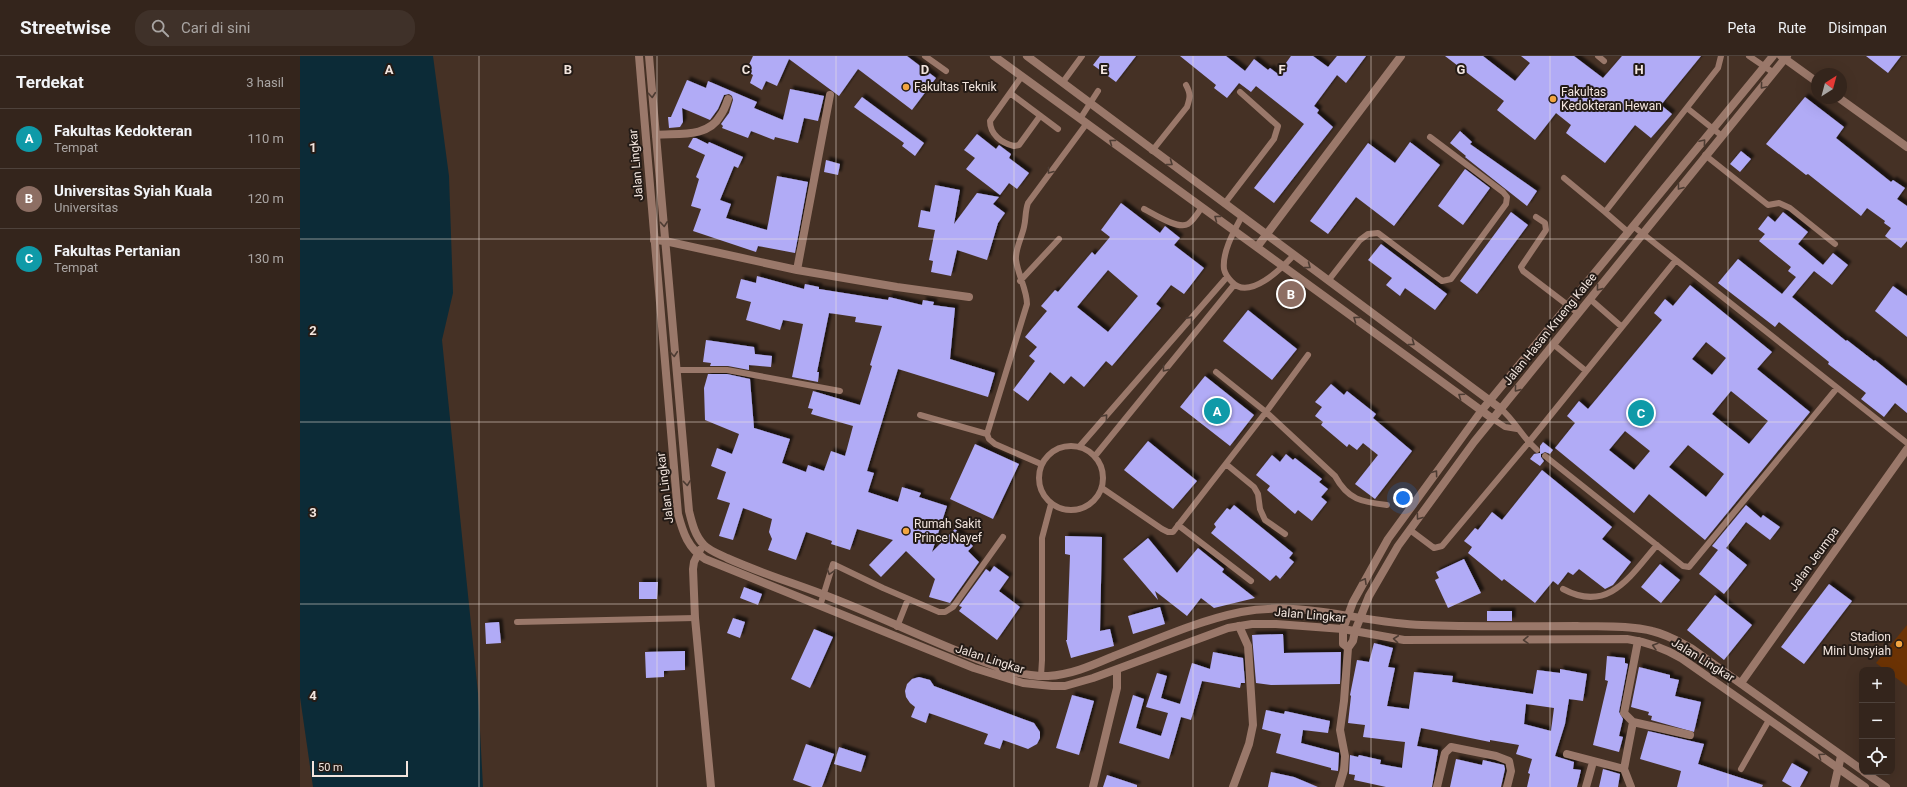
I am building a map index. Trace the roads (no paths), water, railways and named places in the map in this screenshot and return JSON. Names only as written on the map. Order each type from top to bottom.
[{"type":"street","name":"Jalan Lingkar","points":[[639,56],[678,514],[687,540],[697,553],[721,566],[974,668],[1015,682],[1039,686],[1065,686],[1117,670],[1228,628],[1239,626],[1276,624],[1343,629],[1404,640],[1627,639],[1638,641],[1664,648],[1681,658],[1864,787]]},
{"type":"street","points":[[649,56],[689,511],[692,524],[704,545],[713,552],[746,566],[823,594],[898,627],[993,665],[1030,675],[1041,676],[1061,674],[1085,668],[1189,627],[1241,612],[1283,609],[1346,616],[1381,623],[1423,626],[1606,627],[1651,630],[1676,639],[1691,648],[1859,768]]},
{"type":"street","points":[[994,56],[1493,418]]},
{"type":"street","points":[[1027,56],[1091,103],[1152,151],[1267,234],[1501,409]]},
{"type":"street","points":[[1257,247],[1401,56]]},
{"type":"street","name":"Jalan Hasan Krueng Kalee","points":[[1343,629],[1346,616],[1352,602],[1388,539],[1482,410],[1774,56]]},
{"type":"street","points":[[1784,57],[1811,77]]},
{"type":"street","name":"Jalan Hasan Krueng Kalee","points":[[1348,648],[1351,644],[1359,618],[1378,579],[1410,530],[1474,442],[1644,233],[1705,155],[1774,73],[1784,57]]},
{"type":"street","points":[[797,270],[830,95]]},
{"type":"street","points":[[656,134],[707,130],[720,116],[728,99]]},
{"type":"street","points":[[1847,104],[1907,148]]},
{"type":"street","points":[[654,240],[665,240],[797,270],[896,287],[969,297]]},
{"type":"street","name":"Jalan Jeumpa","points":[[1741,683],[1907,449]]},
{"type":"street","points":[[704,545],[697,553],[693,569],[694,618],[711,787]]},
{"type":"street","points":[[1233,787],[1249,744],[1252,725],[1248,646],[1239,626]]},
{"type":"street","points":[[1339,787],[1344,770],[1345,756],[1340,730],[1348,648],[1343,644],[1343,629]]},
{"type":"street","points":[[1638,641],[1624,713],[1633,722],[1690,735]]},
{"type":"street","points":[[1093,787],[1117,688],[1117,670]]},
{"type":"street","points":[[1631,787],[1624,769],[1633,722]]},
{"type":"street","points":[[1437,787],[1445,753],[1451,747],[1496,756],[1509,761],[1511,771],[1507,787]]},
{"type":"street","points":[[1567,754],[1624,769]]},
{"type":"street","points":[[1834,787],[1841,756]]},
{"type":"street","points":[[1586,787],[1593,762]]},
{"type":"street","points":[[1868,775],[1886,787]]},
{"type":"lane","points":[[925,56],[946,71]]},
{"type":"lane","points":[[1063,82],[1082,56]]},
{"type":"lane","points":[[1598,56],[1604,61]]},
{"type":"lane","points":[[1605,212],[1718,68],[1721,56]]},
{"type":"lane","points":[[1749,56],[1774,73]]},
{"type":"lane","points":[[1022,76],[990,121],[990,130],[993,134],[1014,146],[1019,144],[1040,116]]},
{"type":"lane","points":[[1152,151],[1187,107],[1190,98],[1186,85]]},
{"type":"lane","points":[[1041,464],[995,444],[989,439],[987,434],[1027,304],[1027,296],[1020,280],[1016,258],[1025,224],[1025,213],[1028,203],[1084,121],[1091,103],[1098,91]]},
{"type":"lane","points":[[1225,203],[1274,139],[1278,126],[1240,92]]},
{"type":"lane","points":[[1010,93],[1058,129]]},
{"type":"lane","points":[[1687,108],[1722,136]]},
{"type":"lane","points":[[1328,281],[1360,240],[1368,234],[1378,233],[1442,281],[1451,279],[1506,204],[1507,197],[1503,192],[1430,137]]},
{"type":"lane","points":[[1705,155],[1768,205],[1779,203],[1790,208],[1835,244]]},
{"type":"lane","points":[[1564,178],[1605,212],[1631,229],[1644,233],[1907,444]]},
{"type":"lane","points":[[1144,209],[1168,221],[1184,226],[1189,223],[1202,208]]},
{"type":"lane","points":[[1242,216],[1234,231],[1226,255],[1224,268],[1227,277],[1234,285],[1243,287],[1261,283],[1294,255]]},
{"type":"lane","points":[[1536,217],[1545,223],[1546,230],[1521,267],[1578,314]]},
{"type":"lane","points":[[1020,280],[1059,239]]},
{"type":"lane","points":[[1410,530],[1434,548],[1442,546],[1529,442],[1676,260]]},
{"type":"lane","points":[[1079,447],[1227,277]]},
{"type":"lane","points":[[1095,456],[1234,285]]},
{"type":"lane","points":[[1590,299],[1622,327]]},
{"type":"lane","points":[[1553,344],[1586,371]]},
{"type":"lane","points":[[1102,488],[1162,529],[1168,532],[1173,532],[1308,355]]},
{"type":"lane","points":[[676,370],[727,370],[840,391]]},
{"type":"lane","points":[[1216,372],[1266,412],[1335,476],[1342,488],[1355,499],[1387,505]]},
{"type":"lane","points":[[1545,456],[1683,566],[1689,567],[1837,388]]},
{"type":"lane","points":[[1501,409],[1511,417],[1517,429],[1537,450]]},
{"type":"lane","points":[[920,415],[987,434]]},
{"type":"lane","points":[[1493,418],[1505,427],[1517,429]]},
{"type":"lane","points":[[1068,446],[1079,447],[1095,456],[1101,466],[1104,477],[1102,488],[1097,498],[1090,505],[1081,510],[1070,511],[1060,509],[1051,504],[1043,496],[1039,486],[1038,474],[1041,464],[1048,455],[1057,448],[1068,446]]},
{"type":"lane","points":[[1226,464],[1254,486],[1258,494],[1260,509],[1266,520],[1285,534]]},
{"type":"lane","points":[[1041,676],[1042,538],[1051,504]]},
{"type":"lane","points":[[1178,525],[1251,581]]},
{"type":"lane","points":[[820,606],[833,564],[908,599],[939,612],[945,612],[953,607],[1003,537]]},
{"type":"lane","points":[[1563,589],[1573,595],[1604,595],[1613,592],[1625,582],[1657,545]]},
{"type":"lane","points":[[898,627],[908,599]]},
{"type":"lane","points":[[517,622],[694,618]]},
{"type":"lane","points":[[1741,769],[1769,720]]},
{"type":"water","points":[[300,56],[433,56],[449,176],[453,293],[442,340],[478,693],[483,787],[313,787],[300,697]]},
{"type":"place","name":"Fakultas Teknik","points":[[906,87]]},
{"type":"place","name":"Fakultas Kedokteran Hewan","points":[[1553,99]]},
{"type":"place","name":"Universitas Syiah Kuala","points":[[1291,294]]},
{"type":"place","name":"Fakultas Kedokteran","points":[[1217,411]]},
{"type":"place","name":"Fakultas Pertanian","points":[[1641,413]]},
{"type":"place","name":"Rumah Sakit Prince Nayef","points":[[906,531]]},
{"type":"place","name":"Stadion Mini Unsyiah","points":[[1899,644]]}]
